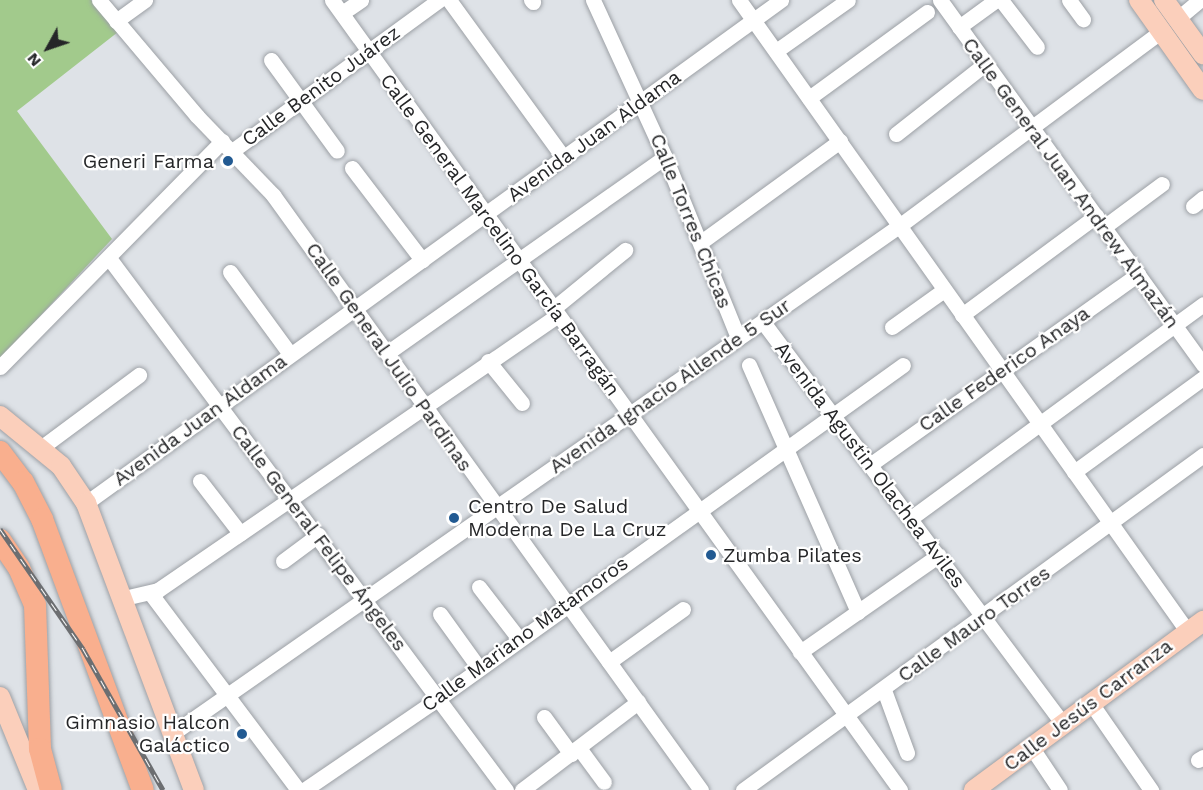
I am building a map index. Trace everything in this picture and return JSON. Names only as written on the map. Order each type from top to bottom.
[{"type":"highway","points":[[0,452],[23,482],[42,519],[143,790]]},
{"type":"highway","points":[[0,540],[19,568],[35,605],[39,749],[51,790]]},
{"type":"main road","points":[[1139,0],[1203,90]]},
{"type":"main road","points":[[1164,0],[1203,54]]},
{"type":"main road","points":[[0,416],[42,447],[72,479],[86,503],[124,598],[194,790]]},
{"type":"main road","name":"Calle Jesús Carranza","points":[[974,790],[1198,627]]},
{"type":"main road","points":[[0,700],[38,790]]},
{"type":"street","name":"Calle General Julio Pardinas","points":[[99,0],[273,195],[701,790]]},
{"type":"street","points":[[116,21],[145,0]]},
{"type":"street","name":"Calle General Marcelino García Barragán","points":[[332,0],[900,790]]},
{"type":"street","points":[[342,13],[361,0]]},
{"type":"street","name":"Calle Benito Juárez","points":[[0,367],[109,258],[227,146],[301,101],[439,0]]},
{"type":"street","points":[[449,0],[564,158]]},
{"type":"street","points":[[739,0],[1111,524],[1198,627]]},
{"type":"street","name":"Avenida Juan Aldama","points":[[86,503],[781,0]]},
{"type":"street","points":[[776,51],[848,0]]},
{"type":"street","name":"Calle General Juan Andrew Almazán","points":[[940,0],[1203,365]]},
{"type":"street","points":[[959,27],[996,0]]},
{"type":"street","points":[[1001,0],[1037,47]]},
{"type":"street","points":[[1070,0],[1083,19]]},
{"type":"street","points":[[1177,19],[1200,0]]},
{"type":"street","name":"Calle Torres Chicas","points":[[594,3],[665,157],[738,338]]},
{"type":"street","points":[[809,98],[927,12]]},
{"type":"street","name":"Avenida Ignacio Allende 5 Sur","points":[[173,734],[899,226],[1162,31]]},
{"type":"street","points":[[271,60],[337,151]]},
{"type":"street","points":[[896,134],[985,64]]},
{"type":"street","points":[[701,242],[840,141]]},
{"type":"street","points":[[387,353],[665,157]]},
{"type":"street","points":[[352,168],[422,260]]},
{"type":"street","points":[[962,315],[1100,222],[1162,184]]},
{"type":"street","points":[[124,598],[151,594],[424,407],[556,312],[625,250]]},
{"type":"street","name":"Calle General Felipe Ángeles","points":[[109,258],[291,498],[506,790]]},
{"type":"street","points":[[230,272],[290,354]]},
{"type":"street","name":"Calle Federico Anaya","points":[[872,464],[1138,274]]},
{"type":"street","points":[[892,327],[944,290]]},
{"type":"street","points":[[911,518],[1203,304]]},
{"type":"street","name":"Avenida Agustin Olachea Aviles","points":[[763,322],[872,464],[1063,724]]},
{"type":"street","points":[[489,361],[522,403]]},
{"type":"street","points":[[749,365],[858,612]]},
{"type":"street","name":"Calle Mariano Matamoros","points":[[304,790],[438,698],[566,603],[903,365]]},
{"type":"street","points":[[42,447],[139,375]]},
{"type":"street","points":[[1074,472],[1203,378]]},
{"type":"street","name":"Calle Mauro Torres","points":[[743,790],[985,618],[1203,455]]},
{"type":"street","points":[[200,481],[240,533]]},
{"type":"street","points":[[283,561],[318,535]]},
{"type":"street","points":[[800,652],[939,555]]},
{"type":"street","points":[[479,587],[519,639]]},
{"type":"street","points":[[151,594],[298,790]]},
{"type":"street","points":[[609,662],[683,609]]},
{"type":"street","points":[[440,614],[479,668]]},
{"type":"street","points":[[884,690],[907,753]]},
{"type":"street","points":[[522,790],[638,702]]},
{"type":"street","points":[[1091,703],[1151,790]]},
{"type":"street","points":[[544,717],[604,782]]},
{"type":"street","points":[[1032,748],[1060,790]]},
{"type":"green space","points":[[0,0],[91,0],[118,32],[17,111],[112,239],[0,359]]},
{"type":"railway","points":[[0,529],[83,649],[163,790]]},
{"type":"place","name":"Generi Farma","points":[[228,161]]},
{"type":"place","name":"Centro De Salud Moderna De La Cruz","points":[[454,518]]},
{"type":"place","name":"Zumba Pilates","points":[[711,555]]},
{"type":"place","name":"Gimnasio Halcon Galáctico","points":[[242,734]]}]
